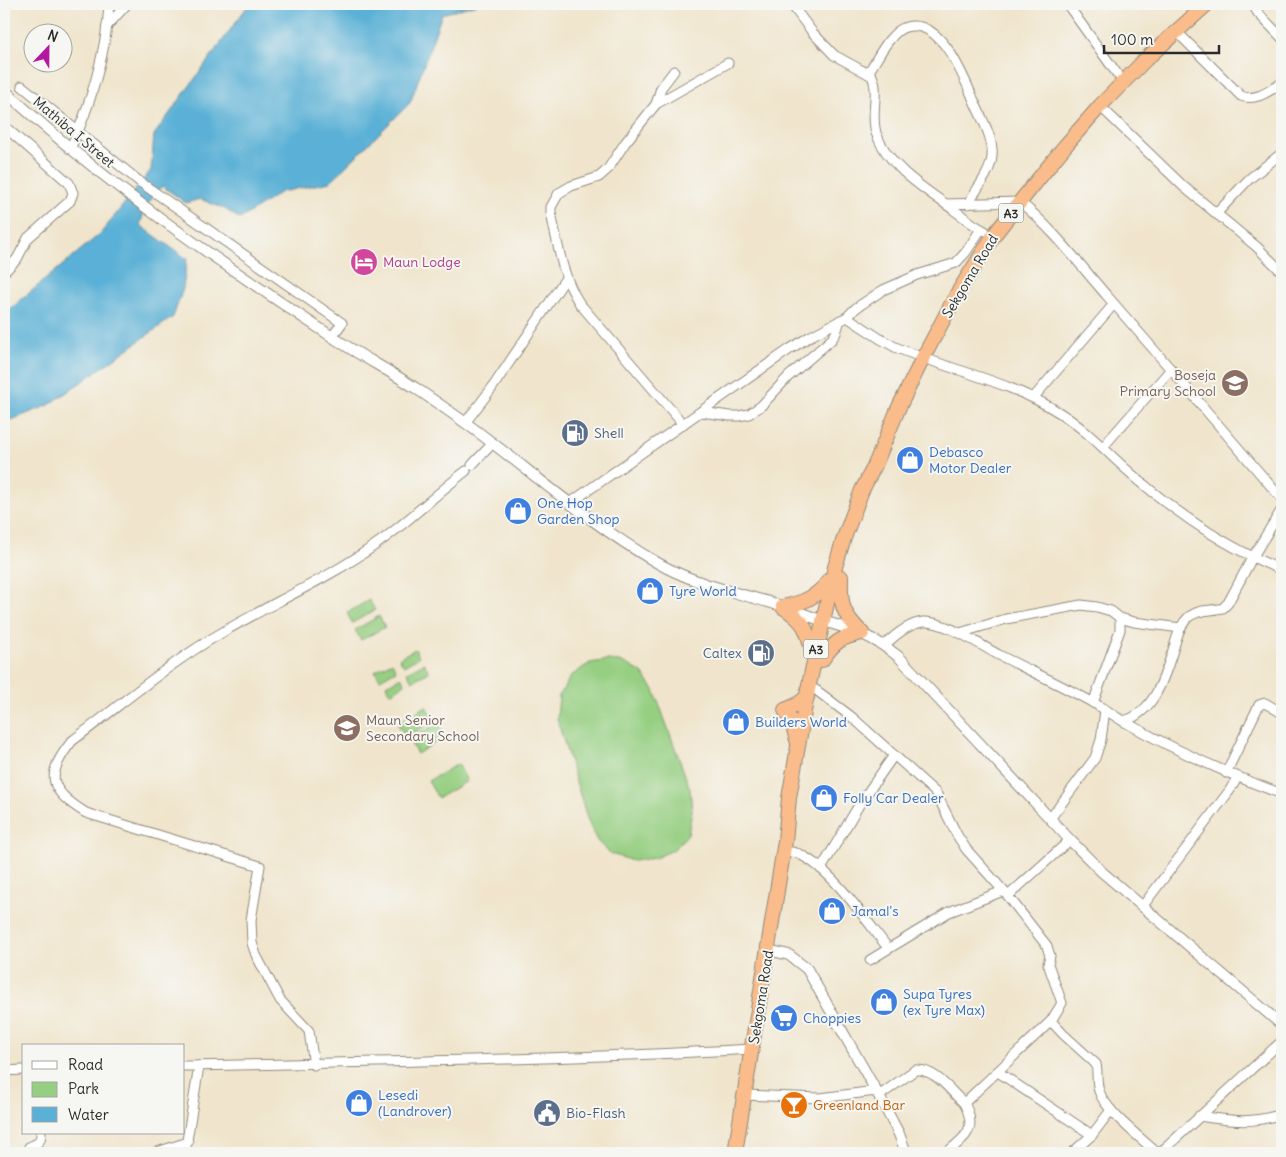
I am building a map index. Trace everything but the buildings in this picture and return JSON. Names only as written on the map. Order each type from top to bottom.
[{"type":"highway","name":"Sekgoma Road","points":[[785,846],[797,799],[818,660],[844,538],[862,490],[923,358],[957,294],[994,235],[1020,202],[1100,106],[1176,31],[1207,4]]},
{"type":"highway","points":[[783,606],[798,604],[810,599],[837,576]]},
{"type":"highway","points":[[837,576],[841,604],[851,623],[862,633]]},
{"type":"highway","points":[[783,606],[806,627],[818,660],[836,641],[862,633]]},
{"type":"highway","name":"Sekgoma Road","points":[[735,1153],[785,846],[789,798],[798,746],[812,694]]},
{"type":"highway","points":[[798,746],[796,734],[785,710],[797,705],[812,694]]},
{"type":"street","points":[[70,149],[78,133],[103,52],[109,4]]},
{"type":"street","points":[[107,26],[128,4]]},
{"type":"street","points":[[791,4],[813,33],[834,55],[868,73],[874,81],[873,116],[876,133],[884,149],[896,164],[946,204],[981,229],[994,235]]},
{"type":"street","points":[[1067,4],[1124,82]]},
{"type":"street","points":[[1252,4],[1282,38]]},
{"type":"street","points":[[868,73],[888,41],[904,27],[922,28],[945,45],[956,60],[987,131],[991,146],[992,156],[989,167],[968,204]]},
{"type":"street","points":[[1176,31],[1241,96],[1252,98],[1259,96],[1282,83]]},
{"type":"street","points":[[656,104],[728,64]]},
{"type":"street","points":[[674,71],[661,88],[656,104],[625,143],[608,169],[599,177],[571,186],[559,194],[554,199],[551,213],[566,278],[580,304],[683,424]]},
{"type":"street","points":[[22,86],[140,182],[342,323],[332,336]]},
{"type":"street","name":"Mathiba I Street","points":[[4,90],[70,149],[180,232],[368,360],[410,384],[493,443],[602,528],[658,564],[711,586],[783,606],[862,633],[885,645],[899,657],[1102,872],[1282,1025]]},
{"type":"street","points":[[1100,106],[1184,187],[1282,272]]},
{"type":"street","points":[[4,126],[69,183],[73,192],[70,202],[28,238],[17,259],[4,272]]},
{"type":"street","points":[[1216,214],[1249,178],[1282,153]]},
{"type":"street","points":[[946,204],[1020,202],[1043,223],[1282,499]]},
{"type":"street","points":[[570,503],[796,345],[843,318],[870,298],[898,282],[956,262],[966,252],[981,229]]},
{"type":"street","points":[[465,423],[492,388],[566,278]]},
{"type":"street","points":[[1034,397],[1114,304]]},
{"type":"street","points":[[843,318],[878,338],[923,358],[1034,397],[1062,414],[1103,447],[1128,471],[1187,518],[1252,558],[1282,570]]},
{"type":"street","points":[[701,412],[739,416],[749,414],[761,406],[793,372],[832,339],[843,318]]},
{"type":"street","points":[[1103,447],[1171,369]]},
{"type":"street","points":[[314,1065],[309,1031],[280,1000],[256,956],[252,943],[251,920],[260,866],[86,813],[72,804],[61,793],[54,782],[54,770],[59,758],[72,741],[176,661],[223,632],[362,554],[396,530],[443,488],[469,468],[493,443]]},
{"type":"street","points":[[1123,721],[1137,715],[1150,703],[1158,690],[1181,628],[1186,620],[1198,611],[1223,608],[1228,603],[1252,558],[1282,509]]},
{"type":"street","points":[[960,633],[1006,619],[1081,605],[1111,611],[1120,618],[1134,622],[1181,628]]},
{"type":"street","points":[[1093,703],[1120,630],[1120,618]]},
{"type":"street","points":[[885,645],[908,626],[924,622],[938,624],[960,633],[1093,703],[1123,721],[1236,778],[1282,794]]},
{"type":"street","points":[[812,694],[853,718],[936,793],[966,849],[1006,893],[1049,950],[1048,964],[1062,1003],[1051,1021],[964,1103]]},
{"type":"street","points":[[1226,773],[1259,705],[1265,703],[1282,713]]},
{"type":"street","points":[[1050,819],[1095,758],[1101,740],[1105,710]]},
{"type":"street","points":[[821,869],[894,754]]},
{"type":"street","points":[[1142,907],[1230,790],[1236,778]]},
{"type":"street","points":[[870,960],[949,912],[1006,893],[1070,840]]},
{"type":"street","points":[[785,846],[821,869],[888,948]]},
{"type":"street","points":[[768,950],[789,955],[807,969],[899,1134],[906,1153]]},
{"type":"street","points":[[1051,1021],[1096,1064],[1100,1095],[1111,1110],[1158,1153],[1282,1041]]},
{"type":"street","points":[[185,1066],[314,1065],[609,1057],[752,1049]]},
{"type":"street","points":[[185,1153],[199,1066]]},
{"type":"street","points":[[4,1071],[22,1070]]},
{"type":"street","points":[[745,1095],[826,1098],[877,1094],[915,1070],[920,1070],[934,1075],[964,1103],[971,1121],[970,1129],[964,1139],[946,1153]]},
{"type":"street","points":[[998,1072],[1092,1135]]},
{"type":"street","points":[[1072,1153],[1092,1135],[1111,1110]]},
{"type":"street","points":[[1199,1116],[1248,1122],[1265,1120],[1282,1114]]},
{"type":"street","points":[[27,1153],[30,1147],[38,1144],[41,1140],[41,1134]]},
{"type":"street","points":[[154,1153],[188,1142]]},
{"type":"green space","points":[[369,600],[375,610],[352,623],[347,613]]},
{"type":"green space","points":[[379,616],[385,627],[361,640],[355,630]]},
{"type":"green space","points":[[415,649],[419,657],[404,666],[399,658]]},
{"type":"green space","points":[[609,660],[627,664],[642,673],[654,690],[690,789],[692,811],[688,834],[673,850],[655,858],[633,861],[611,854],[597,841],[588,821],[557,719],[559,696],[571,676],[590,663]]},
{"type":"green space","points":[[392,662],[396,670],[380,679],[375,671]]},
{"type":"green space","points":[[424,663],[429,672],[412,681],[407,672]]},
{"type":"green space","points":[[401,677],[405,684],[390,693],[386,685]]},
{"type":"green space","points":[[426,706],[434,721],[406,737],[397,723]]},
{"type":"green space","points":[[438,723],[446,736],[417,754],[409,740]]},
{"type":"green space","points":[[458,764],[467,781],[438,798],[428,781]]},
{"type":"water","points":[[249,4],[477,4],[442,14],[410,103],[330,182],[281,192],[240,219],[225,209],[200,199],[186,203],[162,186],[146,206],[140,225],[187,259],[183,289],[173,317],[49,405],[4,423],[4,314],[101,233],[151,170],[154,135]]},
{"type":"place","name":"Maun Lodge","points":[[364,262]]},
{"type":"place","name":"Boseja Primary School","points":[[1235,383]]},
{"type":"place","name":"Shell","points":[[575,433]]},
{"type":"place","name":"Debasco Motor Dealer","points":[[910,460]]},
{"type":"place","name":"One Hop Garden Shop","points":[[518,511]]},
{"type":"place","name":"Tyre World","points":[[650,591]]},
{"type":"place","name":"Caltex","points":[[761,653]]},
{"type":"place","name":"Builders World","points":[[736,722]]},
{"type":"place","name":"Maun Senior Secondary School","points":[[347,728]]},
{"type":"place","name":"Folly Car Dealer","points":[[824,798]]},
{"type":"place","name":"Jamal's","points":[[832,911]]},
{"type":"place","name":"Supa Tyres (ex Tyre Max)","points":[[884,1002]]},
{"type":"place","name":"Choppies","points":[[784,1018]]},
{"type":"place","name":"Lesedi (Landrover)","points":[[359,1103]]},
{"type":"place","name":"Greenland Bar","points":[[794,1105]]},
{"type":"place","name":"Bio-Flash","points":[[547,1113]]}]
